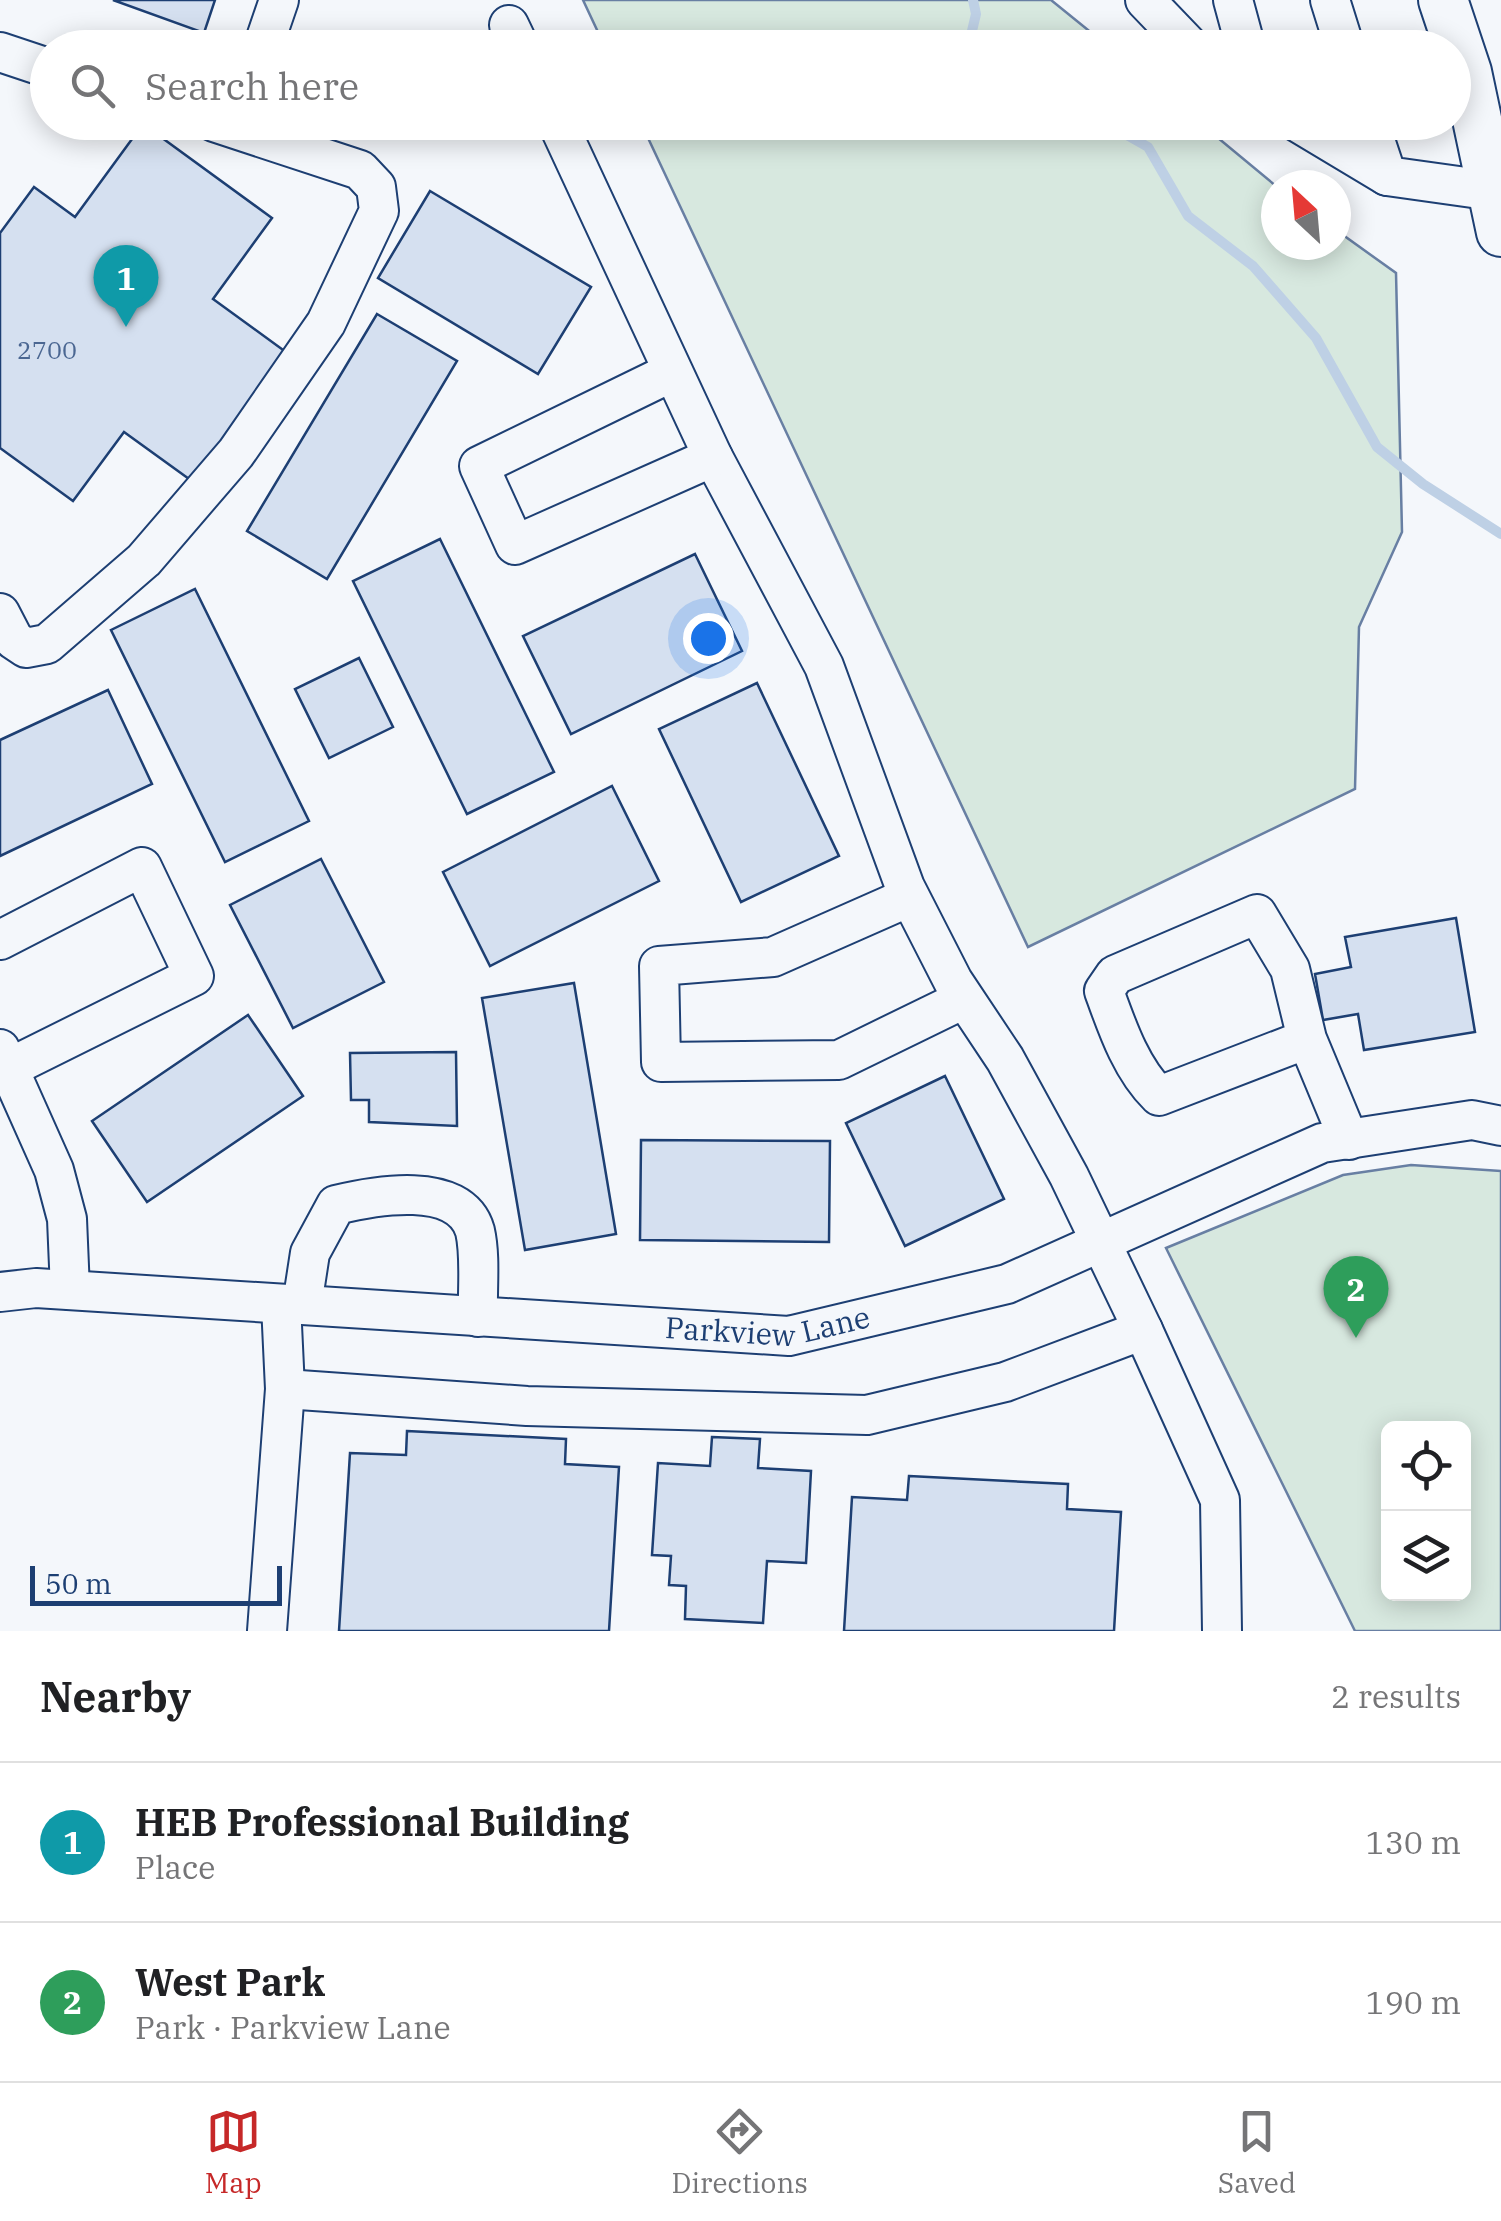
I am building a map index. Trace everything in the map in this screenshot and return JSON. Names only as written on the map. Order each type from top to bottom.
[{"type":"main road","points":[[1443,0],[1453,30]]},
{"type":"main road","points":[[1471,89],[1498,205]]},
{"type":"street","points":[[269,30],[279,0]]},
{"type":"street","points":[[1145,0],[1173,30]]},
{"type":"street","points":[[1233,0],[1241,30]]},
{"type":"street","points":[[1330,0],[1339,30]]},
{"type":"street","points":[[0,613],[14,640],[26,648],[47,644],[144,560],[236,453],[326,323],[379,210],[376,187],[360,170],[269,140]]},
{"type":"street","points":[[565,140],[713,457],[824,666],[909,897],[964,999],[1005,1059],[1100,1242],[1220,1500],[1222,1631]]},
{"type":"street","points":[[1327,140],[1386,176],[1498,205]]},
{"type":"street","points":[[1375,140],[1386,176]]},
{"type":"street","points":[[672,372],[479,466],[516,545],[713,457]]},
{"type":"street","points":[[0,940],[142,866],[194,976],[5,1058],[58,1186],[67,1219],[70,1290]]},
{"type":"street","points":[[909,897],[773,957],[659,966],[661,1062],[838,1060],[964,999]]},
{"type":"street","points":[[1307,1039],[1159,1096],[1139,1069],[1104,991],[1116,975],[1257,914],[1268,926],[1290,969],[1307,1039],[1349,1140]]},
{"type":"street","name":"Parkview Lane","points":[[0,1292],[70,1290],[789,1336],[1006,1284],[1322,1144],[1472,1120],[1501,1126]]},
{"type":"street","points":[[267,1631],[291,1305],[310,1252],[336,1205],[375,1195],[432,1196],[462,1212],[474,1230],[478,1317]]},
{"type":"street","points":[[285,1388],[527,1406],[867,1415],[1005,1382],[1143,1330]]},
{"type":"shaded area","points":[[583,0],[1051,0],[1088,30],[597,30]]},
{"type":"shaded area","points":[[649,140],[1221,140],[1261,174],[1261,260],[1351,260],[1351,241],[1396,273],[1402,532],[1359,627],[1355,789],[1028,947]]},
{"type":"shaded area","points":[[1411,1165],[1501,1171],[1501,1631],[1355,1631],[1166,1248],[1343,1175]]},
{"type":"building","points":[[113,0],[215,0],[205,30]]},
{"type":"building","points":[[131,140],[165,140],[272,218],[213,299],[290,355],[196,484],[124,432],[73,501],[0,448],[0,233],[34,187],[75,217]]},
{"type":"building","points":[[430,191],[591,287],[538,374],[378,278]]},
{"type":"building","points":[[377,314],[457,361],[327,579],[247,531]]},
{"type":"building","points":[[440,539],[554,772],[467,814],[353,581]]},
{"type":"building","points":[[695,554],[742,651],[571,734],[523,636]]},
{"type":"building","points":[[195,589],[309,821],[225,862],[111,630]]},
{"type":"building","points":[[359,658],[393,727],[329,758],[295,689]]},
{"type":"building","points":[[757,683],[839,856],[741,902],[659,729]]},
{"type":"building","points":[[108,690],[152,784],[0,856],[0,740]]},
{"type":"building","points":[[612,786],[659,881],[490,966],[443,872]]},
{"type":"building","points":[[321,859],[384,982],[293,1028],[230,905]]},
{"type":"building","points":[[1456,918],[1475,1032],[1364,1050],[1358,1014],[1323,1020],[1315,974],[1351,967],[1345,937]]},
{"type":"building","points":[[574,983],[616,1234],[525,1250],[482,998]]},
{"type":"building","points":[[248,1015],[303,1096],[147,1202],[92,1121]]},
{"type":"building","points":[[456,1052],[457,1126],[369,1122],[369,1100],[351,1100],[350,1053]]},
{"type":"building","points":[[945,1076],[1004,1199],[905,1246],[846,1123]]},
{"type":"building","points":[[641,1140],[830,1141],[829,1242],[640,1240]]},
{"type":"building","points":[[407,1431],[566,1439],[565,1464],[619,1467],[609,1631],[339,1631],[350,1453],[406,1455]]},
{"type":"building","points":[[712,1437],[760,1439],[758,1468],[811,1471],[806,1563],[767,1561],[763,1623],[685,1619],[686,1586],[669,1585],[671,1556],[652,1555],[658,1463],[710,1466]]},
{"type":"building","points":[[909,1476],[1068,1484],[1067,1509],[1121,1512],[1114,1631],[844,1631],[852,1497],[907,1500]]},
{"type":"waterway","points":[[972,30],[976,14],[973,0]]},
{"type":"waterway","points":[[1136,140],[1148,147],[1188,216],[1253,266],[1316,338],[1377,447],[1423,484],[1501,534]]},
{"type":"place","name":"HEB Professional Building","points":[[126,327]]},
{"type":"place","name":"West Park","points":[[1356,1338]]}]
